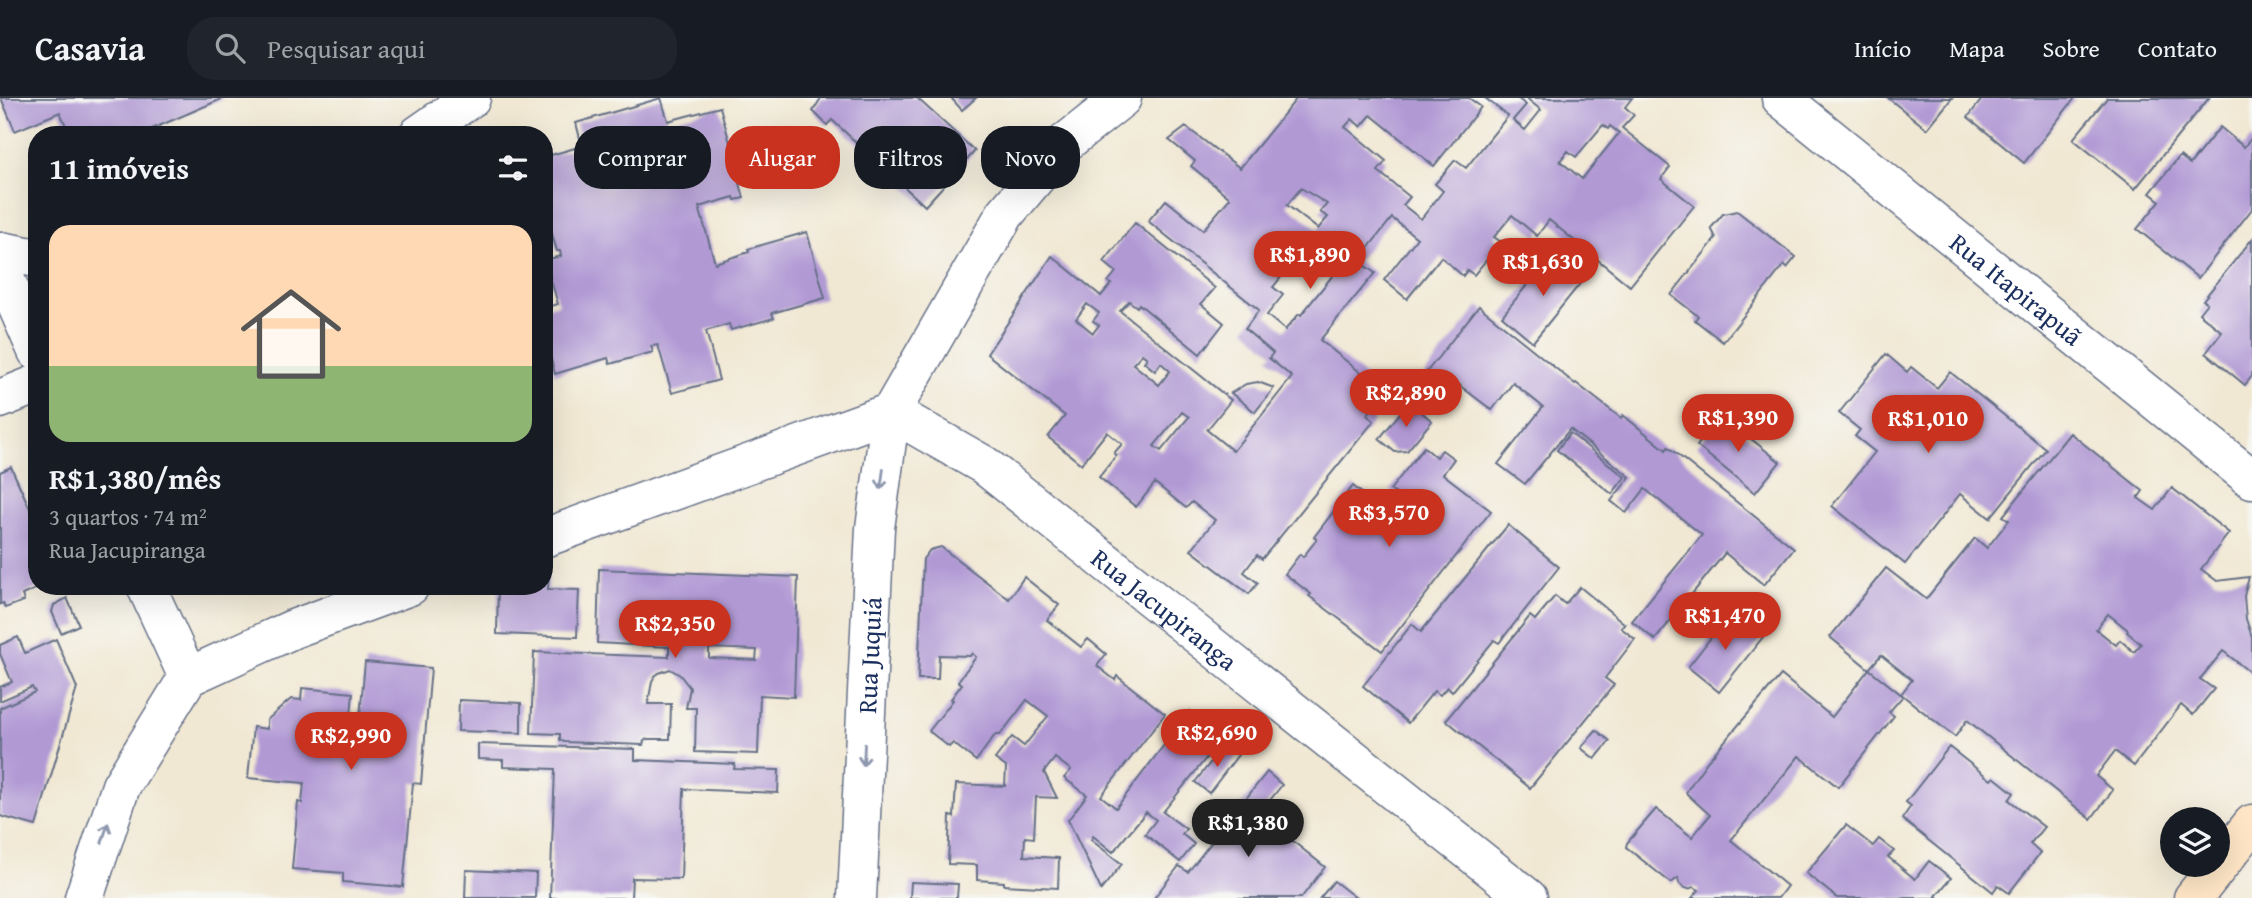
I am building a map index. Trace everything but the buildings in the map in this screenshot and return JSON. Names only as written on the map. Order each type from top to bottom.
[{"type":"street","points":[[431,126],[471,98]]},
{"type":"street","points":[[553,535],[891,412],[1005,214],[1063,145],[1122,98]]},
{"type":"street","name":"Rua Itapirapuã","points":[[1781,98],[2252,479]]},
{"type":"street","points":[[0,251],[28,256]]},
{"type":"street","points":[[0,267],[28,331]]},
{"type":"street","points":[[0,399],[28,388]]},
{"type":"street","name":"Rua Juquiá","points":[[857,898],[875,528],[891,412]]},
{"type":"street","name":"Rua Jacupiranga","points":[[891,412],[984,465],[1528,898]]},
{"type":"street","points":[[150,595],[188,677]]},
{"type":"street","points":[[84,898],[121,786],[188,677],[293,629],[386,595]]},
{"type":"street","points":[[2193,898],[2252,824]]}]
